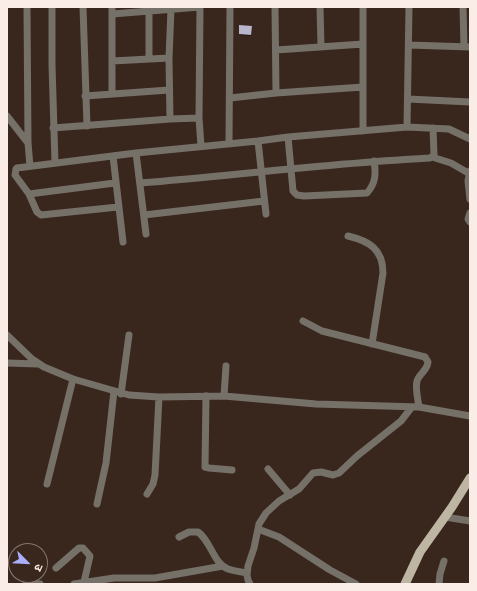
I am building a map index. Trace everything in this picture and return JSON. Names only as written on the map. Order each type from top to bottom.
[{"type":"main road","points":[[405,584],[420,552],[445,518],[470,478]]},
{"type":"street","points":[[27,7],[28,143],[30,166]]},
{"type":"street","points":[[52,7],[53,128],[55,163]]},
{"type":"street","points":[[83,7],[87,126]]},
{"type":"street","points":[[112,93],[112,10],[149,11],[200,7],[199,118],[201,146]]},
{"type":"street","points":[[229,144],[230,7]]},
{"type":"street","points":[[275,7],[276,93]]},
{"type":"street","points":[[320,7],[321,46]]},
{"type":"street","points":[[363,7],[363,131]]},
{"type":"street","points":[[407,127],[409,7]]},
{"type":"street","points":[[409,45],[467,47],[467,23],[463,7]]},
{"type":"street","points":[[170,9],[170,119]]},
{"type":"street","points":[[149,11],[149,59]]},
{"type":"street","points":[[276,50],[363,44]]},
{"type":"street","points":[[112,61],[169,58]]},
{"type":"street","points":[[230,98],[363,87]]},
{"type":"street","points":[[85,96],[169,90]]},
{"type":"street","points":[[408,99],[470,102]]},
{"type":"street","points":[[7,116],[28,143]]},
{"type":"street","points":[[53,128],[199,118]]},
{"type":"street","points":[[118,207],[41,215],[37,212],[15,172],[17,168],[136,153],[288,137],[407,127],[449,130],[470,139]]},
{"type":"street","points":[[432,157],[434,155],[433,128]]},
{"type":"street","points":[[288,137],[293,190],[297,195],[365,194],[369,192],[375,179],[374,161]]},
{"type":"street","points":[[258,141],[266,214]]},
{"type":"street","points":[[136,153],[146,234]]},
{"type":"street","points":[[113,156],[123,242]]},
{"type":"street","points":[[140,183],[291,168],[432,157],[450,163],[470,173],[468,181],[470,199]]},
{"type":"street","points":[[28,194],[115,183]]},
{"type":"street","points":[[144,215],[264,201]]},
{"type":"street","points":[[470,213],[468,219],[470,222]]},
{"type":"street","points":[[348,236],[360,239],[370,244],[381,256],[383,263],[384,273],[372,344]]},
{"type":"street","points":[[303,321],[319,330],[423,356],[427,359],[428,366],[418,378],[416,384],[419,407]]},
{"type":"street","points":[[7,335],[38,364],[73,379],[136,397],[224,396],[316,404],[411,408],[419,407],[470,416]]},
{"type":"street","points":[[97,504],[106,463],[129,335]]},
{"type":"street","points":[[7,363],[38,364]]},
{"type":"street","points":[[224,396],[226,366]]},
{"type":"street","points":[[47,484],[73,379]]},
{"type":"street","points":[[206,396],[206,467],[232,470]]},
{"type":"street","points":[[147,494],[153,484],[155,475],[159,397]]},
{"type":"street","points":[[250,584],[247,573],[259,524],[266,513],[279,501],[299,488],[314,473],[321,472],[333,475],[339,473],[362,451],[400,421],[411,408]]},
{"type":"street","points":[[268,469],[290,495]]},
{"type":"street","points":[[445,518],[470,521]]},
{"type":"street","points":[[258,529],[279,537],[330,570],[356,584]]},
{"type":"street","points":[[179,537],[189,532],[198,532],[205,540],[217,560],[223,566],[232,570],[247,573]]},
{"type":"street","points":[[56,568],[79,548],[83,548],[90,556],[84,582]]},
{"type":"street","points":[[439,584],[444,561]]},
{"type":"street","points":[[74,584],[114,578],[155,578],[223,566]]},
{"type":"street","points":[[26,583],[40,584]]},
{"type":"building","points":[[239,25],[252,26],[251,35],[239,34]]}]
